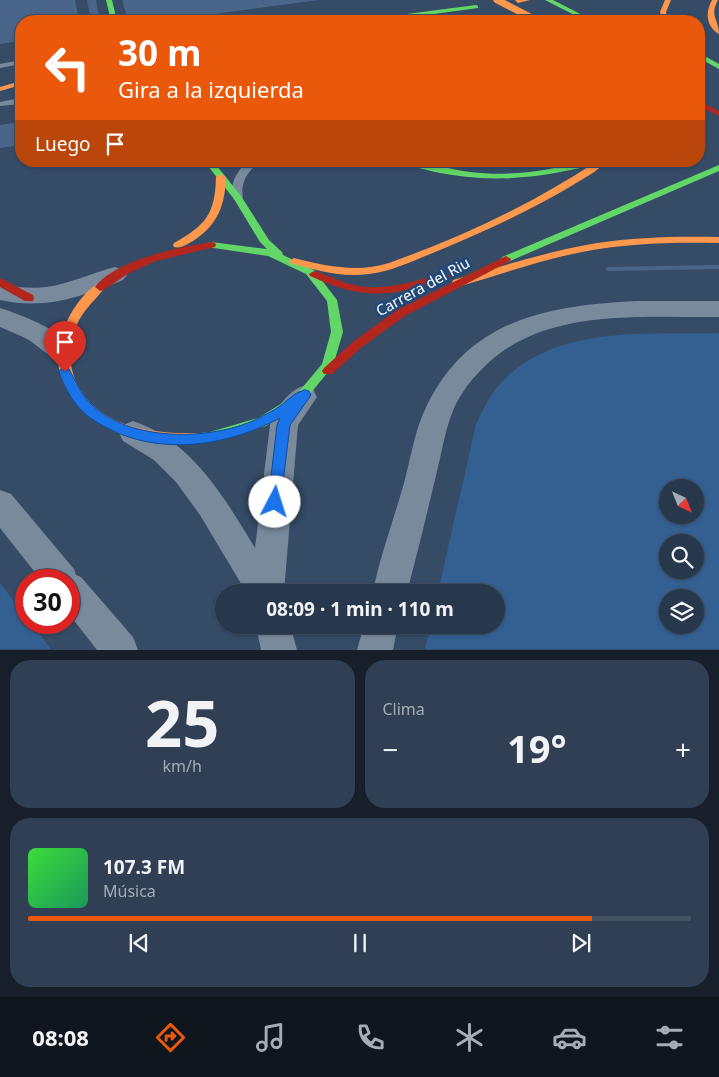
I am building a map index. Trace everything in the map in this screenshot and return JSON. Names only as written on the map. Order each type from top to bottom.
[{"type":"main road","points":[[109,0],[113,15]]},
{"type":"main road","points":[[548,0],[579,15]]},
{"type":"main road","points":[[664,15],[668,0]]},
{"type":"main road","points":[[413,15],[487,4],[520,15]]},
{"type":"main road","points":[[444,15],[487,4]]},
{"type":"main road","points":[[713,4],[710,17],[719,32]]},
{"type":"main road","points":[[705,59],[719,67]]},
{"type":"main road","points":[[0,75],[15,73]]},
{"type":"main road","points":[[0,90],[15,85]]},
{"type":"main road","points":[[705,106],[719,114]]},
{"type":"main road","points":[[213,167],[238,198],[259,235],[278,254]]},
{"type":"main road","points":[[429,167],[455,174],[498,178],[545,174],[570,167]]},
{"type":"main road","points":[[294,261],[336,270],[369,271],[385,268],[448,243],[509,215],[580,178],[595,167]]},
{"type":"main road","name":"Carrera del Riu","points":[[64,352],[65,372],[73,391],[87,408],[107,423],[132,433],[163,439],[194,439],[227,434],[258,424],[282,411],[312,387],[358,344],[388,322],[457,284],[525,250],[719,168]]},
{"type":"main road","points":[[162,254],[189,240],[211,223],[220,206],[221,177]]},
{"type":"main road","points":[[457,284],[572,252],[601,246],[669,238],[719,240]]},
{"type":"main road","points":[[64,352],[67,334],[80,310],[100,287],[117,274],[139,262],[186,248],[218,245],[257,248],[294,261],[311,272],[325,286],[334,302],[338,322],[337,342],[332,358],[312,387]]},
{"type":"main road","name":"Carrera del Riu","points":[[311,272],[342,288],[368,293],[384,292],[429,281],[525,250]]},
{"type":"main road","points":[[0,282],[29,298]]},
{"type":"street","points":[[0,292],[29,298],[47,297],[72,292],[117,274]]},
{"type":"street","points":[[392,584],[437,415],[451,387],[462,371],[479,353],[500,338],[522,327],[574,313],[719,309]]},
{"type":"street","points":[[0,317],[36,333],[64,352]]},
{"type":"street","points":[[266,584],[284,425],[288,415],[312,387]]},
{"type":"street","points":[[132,433],[174,459],[200,488],[260,584]]},
{"type":"street","points":[[0,504],[53,569]]},
{"type":"street","points":[[80,601],[120,650]]},
{"type":"street","points":[[275,634],[279,650]]},
{"type":"street","points":[[375,650],[379,634]]},
{"type":"lane","points":[[0,66],[15,63]]},
{"type":"lane","points":[[2,104],[15,102]]},
{"type":"lane","points":[[238,198],[236,184],[248,167]]},
{"type":"shaded area","points":[[0,0],[319,0],[209,15],[15,15],[15,42],[0,44]]},
{"type":"shaded area","points":[[15,123],[15,146],[0,148],[0,125]]},
{"type":"shaded area","points":[[661,333],[719,333],[719,649],[425,649],[429,634],[505,634],[505,584],[440,584],[476,424],[495,389],[521,365],[546,351],[573,342],[602,337]]},
{"type":"shaded area","points":[[0,583],[15,603],[15,634],[39,634],[51,649],[0,649]]},
{"type":"pier","points":[[75,0],[87,0],[90,15],[78,15]]},
{"type":"pier","points":[[96,0],[122,0],[126,15],[99,15]]},
{"type":"pier","points":[[322,0],[320,2],[226,15],[208,15]]},
{"type":"waterway","points":[[608,269],[719,267]]},
{"type":"traffic: fast","points":[[109,0],[113,15]]},
{"type":"traffic: fast","points":[[548,0],[579,15]]},
{"type":"traffic: fast","points":[[414,15],[476,7]]},
{"type":"traffic: fast","points":[[705,59],[719,67]]},
{"type":"traffic: fast","points":[[213,167],[238,198],[265,242],[278,254]]},
{"type":"traffic: fast","points":[[425,167],[473,175],[495,176],[540,174],[574,167]]},
{"type":"traffic: fast","points":[[506,259],[719,168]]},
{"type":"traffic: fast","points":[[195,438],[210,437],[262,422],[301,397],[327,366],[337,332],[332,300],[310,272],[270,253],[211,245]]},
{"type":"traffic: slow","points":[[497,0],[526,15]]},
{"type":"traffic: slow","points":[[518,1],[527,0]]},
{"type":"traffic: slow","points":[[664,15],[668,0]]},
{"type":"traffic: slow","points":[[715,0],[710,13],[713,24],[719,32]]},
{"type":"traffic: slow","points":[[0,89],[15,85]]},
{"type":"traffic: slow","points":[[294,261],[350,272],[377,270],[393,265],[475,231],[519,210],[594,167]]},
{"type":"traffic: slow","points":[[178,245],[199,232],[212,219],[219,202],[221,177]]},
{"type":"traffic: slow","points":[[457,283],[520,264],[599,246],[650,241],[719,240]]},
{"type":"traffic: slow","points":[[100,287],[90,296],[78,312],[67,336],[64,358],[67,375],[75,393],[87,408],[119,428],[157,437],[195,438]]},
{"type":"traffic: jam","points":[[705,106],[719,114]]},
{"type":"traffic: jam","points":[[100,287],[126,270],[152,258],[181,250],[211,245]]},
{"type":"traffic: jam","points":[[328,371],[358,344],[401,313],[506,259]]},
{"type":"traffic: jam","points":[[314,274],[349,288],[364,291],[394,290],[445,276]]},
{"type":"traffic: jam","points":[[0,282],[29,298]]},
{"type":"route","points":[[65,372],[73,391],[87,408],[107,423],[132,433],[163,439],[194,439],[227,434],[258,424],[282,411],[305,395],[288,415],[284,425],[275,502]]}]
